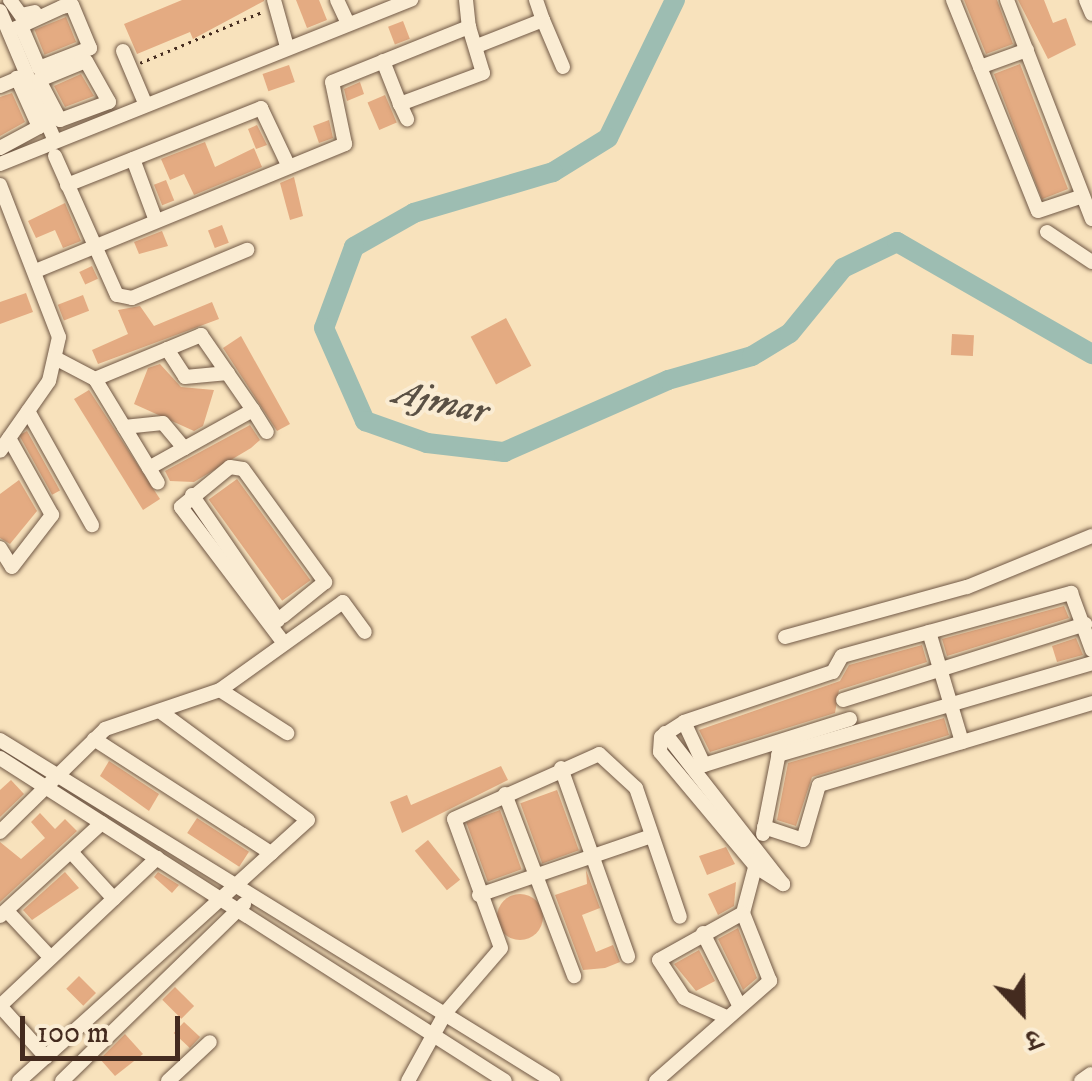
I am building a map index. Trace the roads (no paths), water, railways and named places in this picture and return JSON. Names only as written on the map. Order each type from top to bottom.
[{"type":"street","points":[[10,0],[20,15],[60,0]]},
{"type":"street","points":[[337,0],[348,24]]},
{"type":"street","points":[[0,164],[54,139],[412,0]]},
{"type":"street","points":[[400,104],[483,74],[469,27],[466,0]]},
{"type":"street","points":[[536,0],[562,67]]},
{"type":"street","points":[[953,0],[1039,212],[1083,196]]},
{"type":"street","points":[[1008,0],[1092,219]]},
{"type":"street","points":[[1086,0],[1092,14]]},
{"type":"street","points":[[275,3],[287,47]]},
{"type":"street","points":[[0,11],[39,68],[90,48],[72,6],[15,29]]},
{"type":"street","points":[[477,46],[542,20]]},
{"type":"street","points":[[38,270],[345,144],[332,82],[469,27]]},
{"type":"street","points":[[0,148],[39,126],[15,29]]},
{"type":"street","points":[[980,67],[1026,50]]},
{"type":"street","points":[[123,51],[145,103]]},
{"type":"street","points":[[0,86],[86,61],[109,102],[60,120],[29,79]]},
{"type":"street","points":[[383,61],[407,120]]},
{"type":"street","points":[[29,79],[54,139]]},
{"type":"street","points":[[67,185],[261,108],[289,167]]},
{"type":"street","points":[[55,156],[111,288],[132,298],[247,250]]},
{"type":"street","points":[[133,159],[156,221]]},
{"type":"street","points":[[0,185],[38,270],[57,359],[4,445],[52,515],[12,567],[0,548]]},
{"type":"street","points":[[1047,232],[1092,262]]},
{"type":"street","points":[[94,379],[201,334],[268,432]]},
{"type":"street","points":[[167,349],[175,370],[195,381],[228,373]]},
{"type":"street","points":[[57,359],[94,379],[158,483]]},
{"type":"street","points":[[149,468],[253,410]]},
{"type":"street","points":[[28,411],[92,526]]},
{"type":"street","points":[[124,427],[163,424],[184,448]]},
{"type":"street","points":[[270,626],[326,596],[325,582],[239,464],[192,495],[181,508],[270,626],[280,638]]},
{"type":"street","points":[[192,495],[283,616]]},
{"type":"street","points":[[785,637],[967,587],[1092,536]]},
{"type":"street","points":[[665,733],[760,848],[782,884],[756,866],[658,748],[665,733],[684,722],[833,672],[842,656],[1071,593],[1092,650]]},
{"type":"street","points":[[0,832],[94,739],[220,690],[280,638],[342,602],[365,632]]},
{"type":"street","points":[[843,700],[1085,624]]},
{"type":"street","points":[[929,632],[962,742]]},
{"type":"street","points":[[684,722],[700,765],[951,704],[1092,664]]},
{"type":"street","points":[[833,672],[852,725]]},
{"type":"street","points":[[220,690],[287,733]]},
{"type":"street","points":[[764,828],[803,840],[819,785],[1092,704]]},
{"type":"street","points":[[19,1081],[271,853],[307,812],[161,712]]},
{"type":"street","points":[[94,739],[271,853]]},
{"type":"street","points":[[0,740],[102,823],[505,1081]]},
{"type":"street","points":[[656,1081],[773,973],[743,913],[780,748]]},
{"type":"street","points":[[408,1081],[446,1012],[500,948],[450,824],[560,768],[599,754],[636,788],[680,916]]},
{"type":"street","points":[[0,758],[52,782],[233,886],[446,1012],[552,1081]]},
{"type":"street","points":[[560,768],[628,956]]},
{"type":"street","points":[[683,780],[695,770]]},
{"type":"street","points":[[505,794],[574,976]]},
{"type":"street","points":[[51,958],[3,914],[102,823]]},
{"type":"street","points":[[479,895],[651,836]]},
{"type":"street","points":[[72,853],[114,899]]},
{"type":"street","points":[[46,1057],[0,1006],[157,858]]},
{"type":"street","points":[[63,1081],[250,896]]},
{"type":"street","points":[[726,1017],[688,1001],[659,963],[743,913]]},
{"type":"street","points":[[703,934],[739,1005]]},
{"type":"street","points":[[168,1081],[210,1042]]},
{"type":"street","points":[[1082,1081],[1091,1074]]},
{"type":"waterway","name":"Ajmar","points":[[675,0],[608,138],[553,172],[414,213],[354,247],[324,328],[365,421],[427,443],[504,452],[668,380],[752,356],[790,333],[843,268],[897,242],[1092,354]]}]
